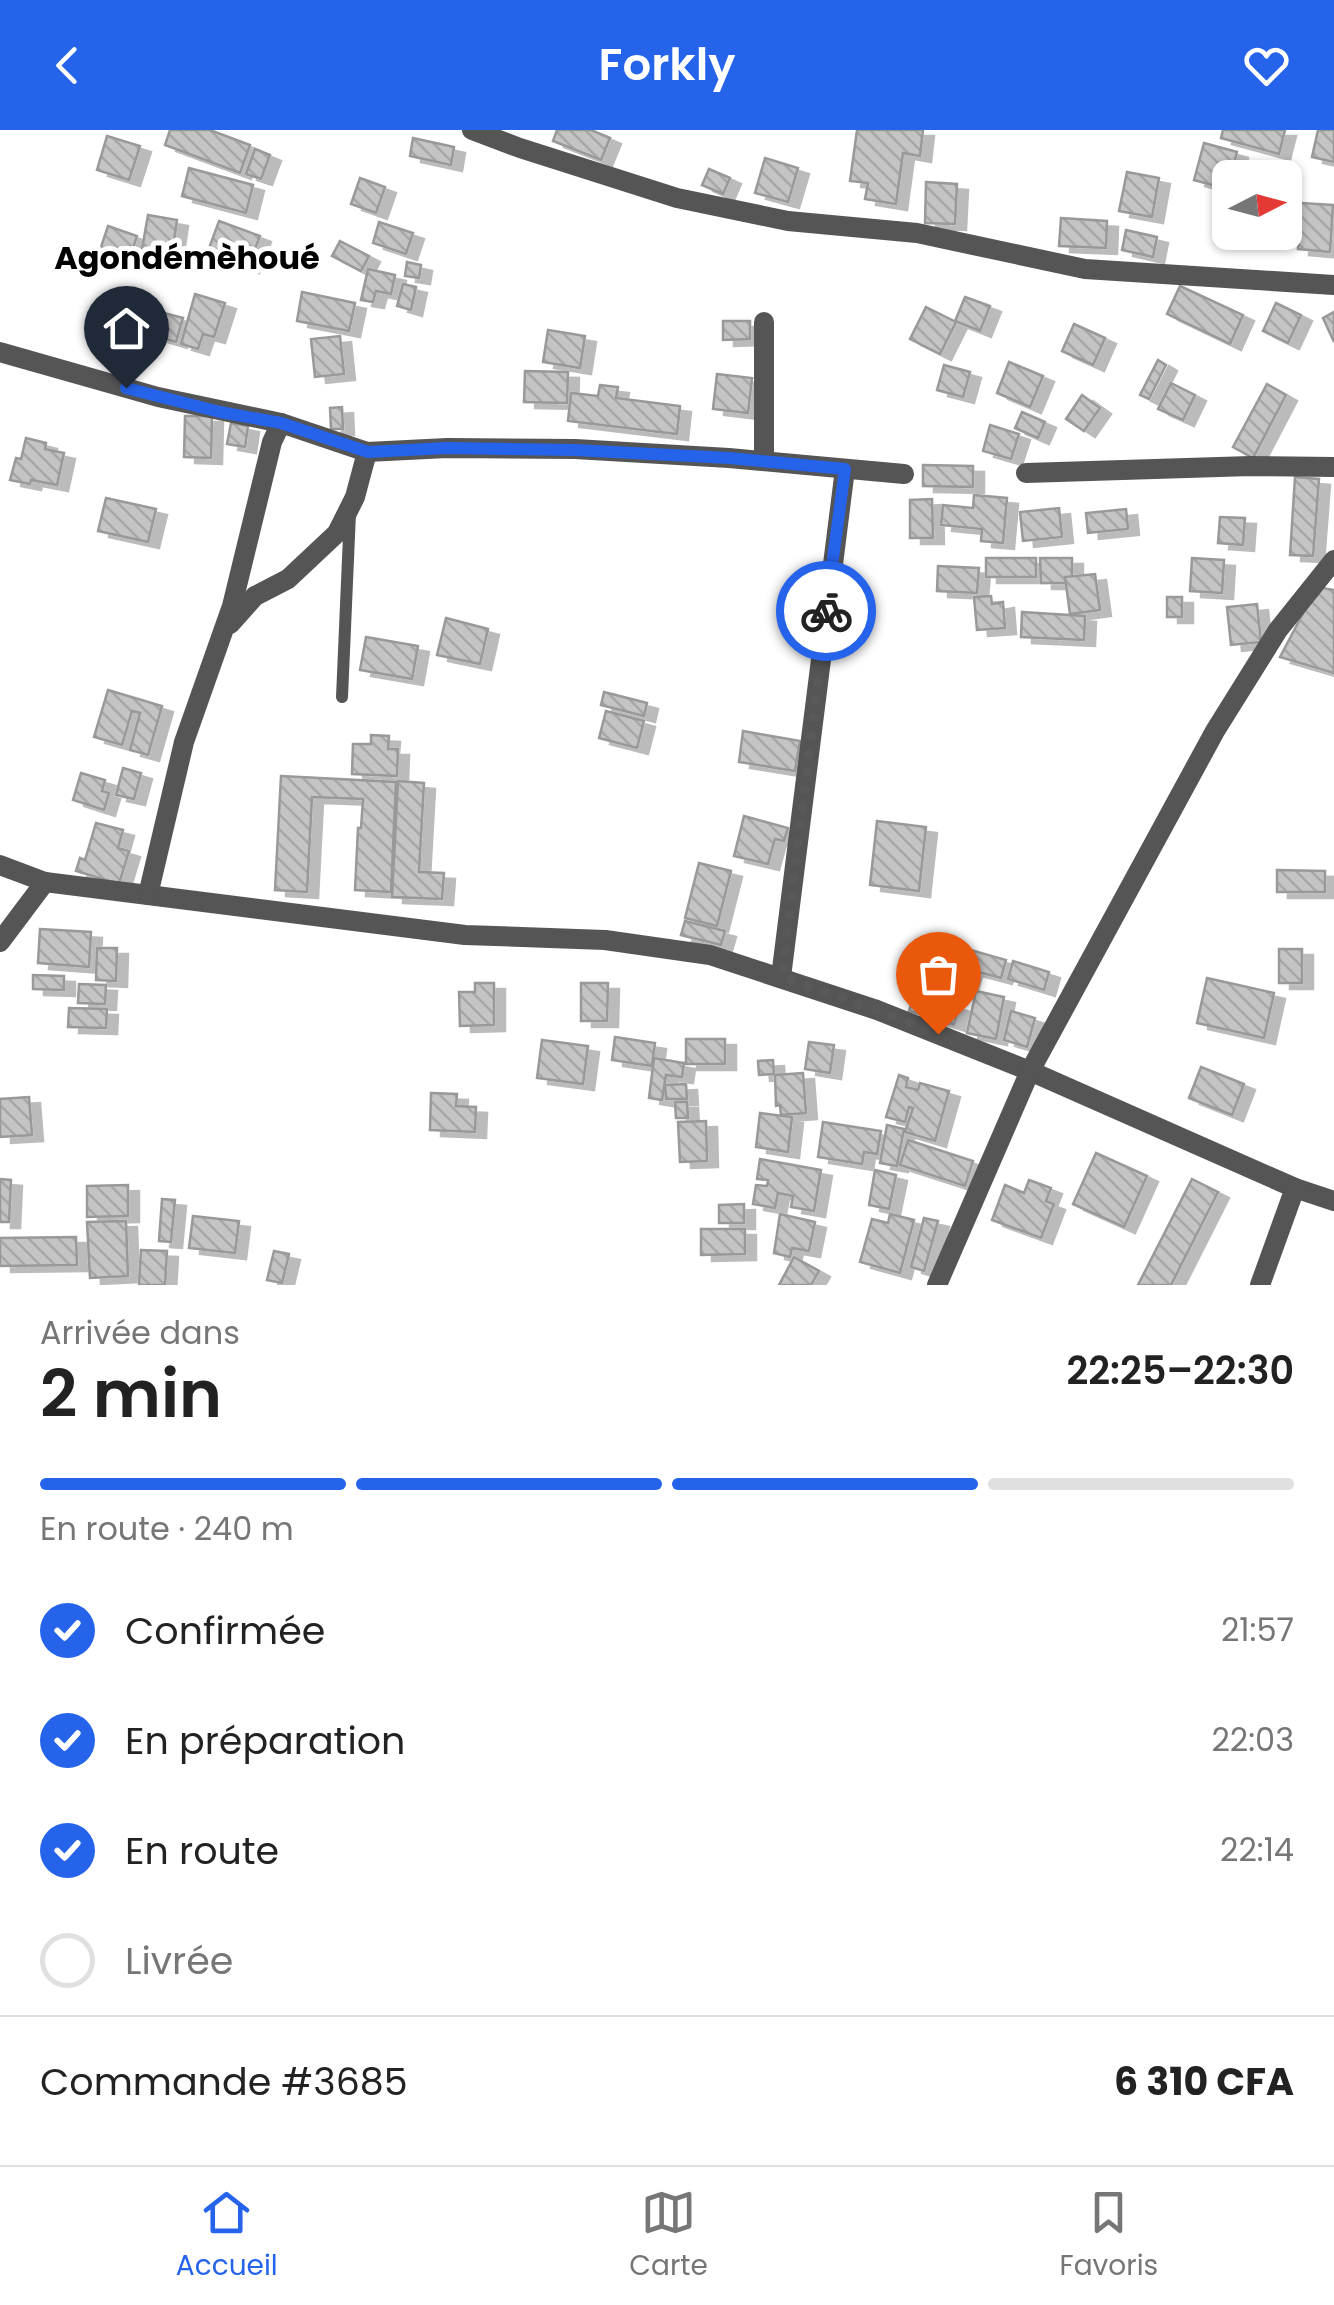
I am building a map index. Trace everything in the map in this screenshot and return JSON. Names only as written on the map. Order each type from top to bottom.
[{"type":"street","points":[[472,130],[677,198],[788,221],[917,233],[1085,269],[1334,285]]},
{"type":"street","points":[[764,322],[764,461]]},
{"type":"street","points":[[0,352],[158,397],[281,423],[368,452],[447,448],[575,450],[904,474]]},
{"type":"street","points":[[148,895],[184,742],[232,606],[272,442],[281,423]]},
{"type":"street","points":[[223,631],[255,596],[288,579],[337,533],[351,506],[368,452]]},
{"type":"street","points":[[1026,473],[1334,467]]},
{"type":"street","points":[[782,977],[845,469]]},
{"type":"street","points":[[937,1285],[1030,1071],[1215,730],[1278,630],[1334,560]]},
{"type":"street","points":[[0,865],[45,882],[465,935],[605,940],[710,955],[877,1010],[1030,1071],[1295,1188],[1334,1201]]},
{"type":"street","points":[[0,942],[45,882]]},
{"type":"street","points":[[1260,1285],[1295,1188]]},
{"type":"lane","points":[[342,697],[351,506]]},
{"type":"building","points":[[170,130],[210,130],[250,145],[240,173],[165,145]]},
{"type":"building","points":[[557,130],[591,130],[610,138],[601,160],[553,141]]},
{"type":"building","points":[[857,130],[923,130],[920,156],[903,153],[896,204],[865,199],[868,183],[850,181]]},
{"type":"building","points":[[1223,130],[1285,130],[1279,154],[1221,138]]},
{"type":"building","points":[[1318,130],[1334,130],[1334,162],[1312,157]]},
{"type":"building","points":[[107,136],[140,146],[129,180],[97,170]]},
{"type":"building","points":[[413,138],[454,147],[451,165],[410,156]]},
{"type":"building","points":[[1204,143],[1237,152],[1235,160],[1212,160],[1212,185],[1194,180]]},
{"type":"building","points":[[255,149],[270,155],[261,179],[246,174]]},
{"type":"building","points":[[765,158],[798,168],[788,202],[755,193]]},
{"type":"building","points":[[189,168],[253,185],[246,213],[182,196]]},
{"type":"building","points":[[709,169],[730,178],[723,194],[702,185]]},
{"type":"building","points":[[1127,172],[1159,178],[1152,217],[1119,211]]},
{"type":"building","points":[[360,178],[385,187],[376,213],[351,204]]},
{"type":"building","points":[[926,182],[957,184],[955,224],[925,223]]},
{"type":"building","points":[[1302,203],[1333,205],[1330,252],[1302,249]]},
{"type":"building","points":[[148,215],[177,220],[172,254],[142,249]]},
{"type":"building","points":[[1061,218],[1107,221],[1106,248],[1059,246]]},
{"type":"building","points":[[219,221],[260,236],[248,267],[208,251]]},
{"type":"building","points":[[379,222],[413,233],[406,254],[373,243]]},
{"type":"building","points":[[108,226],[137,236],[129,260],[100,250]]},
{"type":"building","points":[[1126,230],[1157,237],[1153,257],[1122,250]]},
{"type":"building","points":[[340,241],[369,256],[361,271],[332,256]]},
{"type":"building","points":[[407,262],[421,265],[419,278],[405,276]]},
{"type":"building","points":[[368,269],[395,275],[391,294],[376,291],[373,302],[361,300]]},
{"type":"building","points":[[403,284],[416,287],[411,310],[397,306]]},
{"type":"building","points":[[1180,286],[1243,315],[1230,344],[1167,314]]},
{"type":"building","points":[[302,292],[355,303],[349,331],[297,321]]},
{"type":"building","points":[[195,294],[225,303],[214,337],[203,334],[198,349],[181,344]]},
{"type":"building","points":[[965,297],[990,306],[980,331],[955,321]]},
{"type":"building","points":[[1276,303],[1301,315],[1288,343],[1263,331]]},
{"type":"building","points":[[926,307],[956,322],[940,354],[910,339]]},
{"type":"building","points":[[160,312],[183,318],[176,342],[153,335]]},
{"type":"building","points":[[1334,312],[1334,342],[1323,318]]},
{"type":"building","points":[[723,321],[750,321],[750,339],[723,340]]},
{"type":"building","points":[[1074,324],[1105,338],[1093,365],[1062,351]]},
{"type":"building","points":[[548,330],[585,336],[580,368],[543,362]]},
{"type":"building","points":[[340,336],[344,374],[315,377],[311,339]]},
{"type":"building","points":[[1158,360],[1166,365],[1149,399],[1140,395]]},
{"type":"building","points":[[1009,362],[1043,376],[1030,407],[997,393]]},
{"type":"building","points":[[944,365],[970,372],[963,397],[937,390]]},
{"type":"building","points":[[525,371],[568,372],[567,403],[524,402]]},
{"type":"building","points":[[717,374],[752,378],[748,413],[713,409]]},
{"type":"building","points":[[1171,383],[1195,395],[1183,420],[1158,409]]},
{"type":"building","points":[[1267,384],[1286,395],[1253,458],[1233,447]]},
{"type":"building","points":[[600,385],[618,387],[616,398],[680,406],[677,434],[568,421],[571,393],[598,396]]},
{"type":"building","points":[[1082,395],[1100,408],[1084,431],[1066,419]]},
{"type":"building","points":[[342,407],[343,429],[331,429],[330,408]]},
{"type":"building","points":[[1022,412],[1045,422],[1038,438],[1015,428]]},
{"type":"building","points":[[185,416],[212,416],[211,458],[184,457]]},
{"type":"building","points":[[231,423],[248,426],[245,447],[227,444]]},
{"type":"building","points":[[990,425],[1019,434],[1011,459],[983,451]]},
{"type":"building","points":[[26,438],[46,443],[45,449],[64,453],[57,485],[10,480]]},
{"type":"building","points":[[923,465],[973,466],[973,487],[923,486]]},
{"type":"building","points":[[1295,477],[1319,479],[1313,556],[1290,555]]},
{"type":"building","points":[[974,495],[1007,498],[1003,543],[981,541],[982,529],[941,525],[943,505],[973,508]]},
{"type":"building","points":[[106,498],[156,509],[148,542],[98,531]]},
{"type":"building","points":[[932,499],[933,538],[910,538],[910,500]]},
{"type":"building","points":[[1059,508],[1062,537],[1023,541],[1020,512]]},
{"type":"building","points":[[1126,509],[1128,529],[1088,533],[1086,513]]},
{"type":"building","points":[[1220,517],[1245,518],[1243,545],[1218,543]]},
{"type":"building","points":[[986,558],[1036,558],[1036,577],[986,577]]},
{"type":"building","points":[[1040,558],[1072,558],[1072,583],[1041,583]]},
{"type":"building","points":[[1192,558],[1224,560],[1222,593],[1190,591]]},
{"type":"building","points":[[938,566],[979,568],[977,593],[937,591]]},
{"type":"building","points":[[1095,574],[1100,610],[1070,614],[1065,577]]},
{"type":"building","points":[[1317,587],[1334,590],[1334,673],[1280,657]]},
{"type":"building","points":[[991,596],[992,604],[1003,602],[1005,628],[977,630],[974,597]]},
{"type":"building","points":[[1167,597],[1182,597],[1182,617],[1167,617]]},
{"type":"building","points":[[1257,604],[1261,642],[1231,645],[1227,607]]},
{"type":"building","points":[[1022,612],[1085,616],[1084,640],[1021,637]]},
{"type":"building","points":[[446,618],[488,629],[480,664],[437,655]]},
{"type":"building","points":[[366,637],[418,646],[412,679],[360,670]]},
{"type":"building","points":[[108,690],[162,706],[148,755],[130,750],[140,713],[132,711],[122,745],[94,737]]},
{"type":"building","points":[[604,692],[647,703],[644,716],[601,705]]},
{"type":"building","points":[[606,711],[644,721],[637,748],[599,738]]},
{"type":"building","points":[[743,731],[800,741],[795,771],[739,762]]},
{"type":"building","points":[[371,735],[389,736],[388,749],[398,749],[397,776],[352,774],[353,744],[371,744]]},
{"type":"building","points":[[123,768],[141,773],[134,799],[116,795]]},
{"type":"building","points":[[81,773],[105,780],[102,791],[109,793],[104,810],[73,800]]},
{"type":"building","points":[[281,776],[396,782],[391,892],[355,890],[363,799],[312,797],[307,892],[275,890]]},
{"type":"building","points":[[398,781],[424,783],[419,872],[444,873],[442,899],[392,897]]},
{"type":"building","points":[[744,816],[788,828],[784,841],[775,839],[768,864],[734,856]]},
{"type":"building","points":[[877,821],[926,827],[919,891],[870,885]]},
{"type":"building","points":[[96,823],[123,830],[118,848],[129,851],[119,884],[76,871],[80,858],[85,860]]},
{"type":"building","points":[[699,863],[731,871],[717,926],[685,918]]},
{"type":"building","points":[[1277,870],[1325,871],[1325,892],[1277,892]]},
{"type":"building","points":[[685,921],[725,931],[721,945],[681,935]]},
{"type":"building","points":[[40,929],[91,932],[89,967],[38,963]]},
{"type":"building","points":[[946,943],[1006,960],[1001,978],[971,970],[967,985],[937,977]]},
{"type":"building","points":[[97,948],[117,948],[116,981],[96,980]]},
{"type":"building","points":[[1279,949],[1302,949],[1302,983],[1279,983]]},
{"type":"building","points":[[1013,961],[1049,972],[1044,990],[1008,979]]},
{"type":"building","points":[[33,975],[64,976],[64,990],[33,989]]},
{"type":"building","points":[[1207,978],[1274,993],[1264,1038],[1197,1023]]},
{"type":"building","points":[[475,983],[494,983],[494,1025],[460,1026],[459,992],[475,992]]},
{"type":"building","points":[[581,983],[608,983],[607,1021],[581,1021]]},
{"type":"building","points":[[79,984],[106,985],[105,1004],[78,1003]]},
{"type":"building","points":[[915,991],[959,1006],[954,1025],[909,1011]]},
{"type":"building","points":[[976,991],[1004,997],[996,1039],[967,1033]]},
{"type":"building","points":[[69,1008],[107,1009],[106,1028],[68,1027]]},
{"type":"building","points":[[1011,1011],[1035,1018],[1027,1047],[1004,1040]]},
{"type":"building","points":[[615,1037],[655,1043],[652,1066],[612,1060]]},
{"type":"building","points":[[686,1039],[725,1039],[725,1064],[686,1064]]},
{"type":"building","points":[[542,1040],[588,1046],[583,1084],[537,1078]]},
{"type":"building","points":[[809,1042],[834,1045],[830,1073],[805,1069]]},
{"type":"building","points":[[654,1058],[684,1063],[682,1077],[666,1075],[662,1100],[649,1098]]},
{"type":"building","points":[[773,1060],[774,1074],[759,1075],[758,1061]]},
{"type":"building","points":[[1201,1067],[1244,1084],[1232,1115],[1189,1098]]},
{"type":"building","points":[[803,1073],[806,1113],[781,1115],[780,1105],[776,1106],[775,1075]]},
{"type":"building","points":[[899,1075],[908,1078],[906,1087],[918,1090],[920,1083],[949,1091],[935,1141],[905,1132],[913,1108],[909,1107],[905,1122],[886,1117]]},
{"type":"building","points":[[686,1084],[687,1099],[666,1099],[665,1085]]},
{"type":"building","points":[[431,1093],[457,1094],[456,1106],[476,1107],[475,1132],[430,1130]]},
{"type":"building","points":[[29,1097],[32,1135],[0,1137],[0,1099]]},
{"type":"building","points":[[675,1102],[687,1102],[688,1118],[676,1118]]},
{"type":"building","points":[[760,1113],[792,1117],[788,1152],[756,1147]]},
{"type":"building","points":[[706,1121],[707,1161],[680,1162],[678,1122]]},
{"type":"building","points":[[823,1122],[881,1131],[877,1154],[864,1152],[862,1164],[818,1157]]},
{"type":"building","points":[[887,1125],[904,1129],[897,1166],[880,1163]]},
{"type":"building","points":[[908,1140],[973,1161],[965,1186],[900,1165]]},
{"type":"building","points":[[1096,1153],[1147,1176],[1124,1227],[1073,1204]]},
{"type":"building","points":[[760,1159],[821,1170],[814,1211],[791,1207],[793,1196],[778,1193],[775,1208],[753,1204],[756,1185],[767,1186],[768,1180],[757,1179]]},
{"type":"building","points":[[875,1170],[896,1175],[889,1209],[869,1205]]},
{"type":"building","points":[[0,1179],[11,1180],[9,1222],[0,1222]]},
{"type":"building","points":[[1192,1179],[1218,1192],[1171,1285],[1138,1285]]},
{"type":"building","points":[[1029,1180],[1051,1188],[1046,1201],[1054,1204],[1041,1238],[992,1220],[1005,1185],[1024,1193]]},
{"type":"building","points":[[128,1185],[128,1216],[87,1217],[87,1186]]},
{"type":"building","points":[[162,1199],[175,1200],[171,1242],[159,1241]]},
{"type":"building","points":[[744,1204],[744,1223],[719,1223],[719,1205]]},
{"type":"building","points":[[780,1214],[815,1222],[809,1251],[792,1248],[790,1257],[774,1253]]},
{"type":"building","points":[[890,1214],[914,1220],[900,1273],[860,1262],[872,1219],[888,1223]]},
{"type":"building","points":[[193,1216],[239,1221],[235,1253],[189,1248]]},
{"type":"building","points":[[924,1218],[938,1221],[924,1271],[911,1267]]},
{"type":"building","points":[[126,1221],[128,1276],[90,1278],[87,1222]]},
{"type":"building","points":[[701,1229],[745,1229],[745,1254],[701,1255]]},
{"type":"building","points":[[76,1237],[77,1265],[0,1266],[0,1238]]},
{"type":"building","points":[[141,1250],[167,1251],[165,1285],[139,1285]]},
{"type":"building","points":[[274,1251],[289,1254],[282,1283],[267,1280]]},
{"type":"building","points":[[794,1257],[819,1271],[811,1285],[779,1285]]},
{"type":"way so far","points":[[826,611],[782,977],[938,1034]]},
{"type":"district","name":"Agondémèhoué","points":[[187,258]]},
{"type":"route","points":[[126,388],[281,423],[368,452],[447,448],[575,450],[845,469],[826,611]]}]
